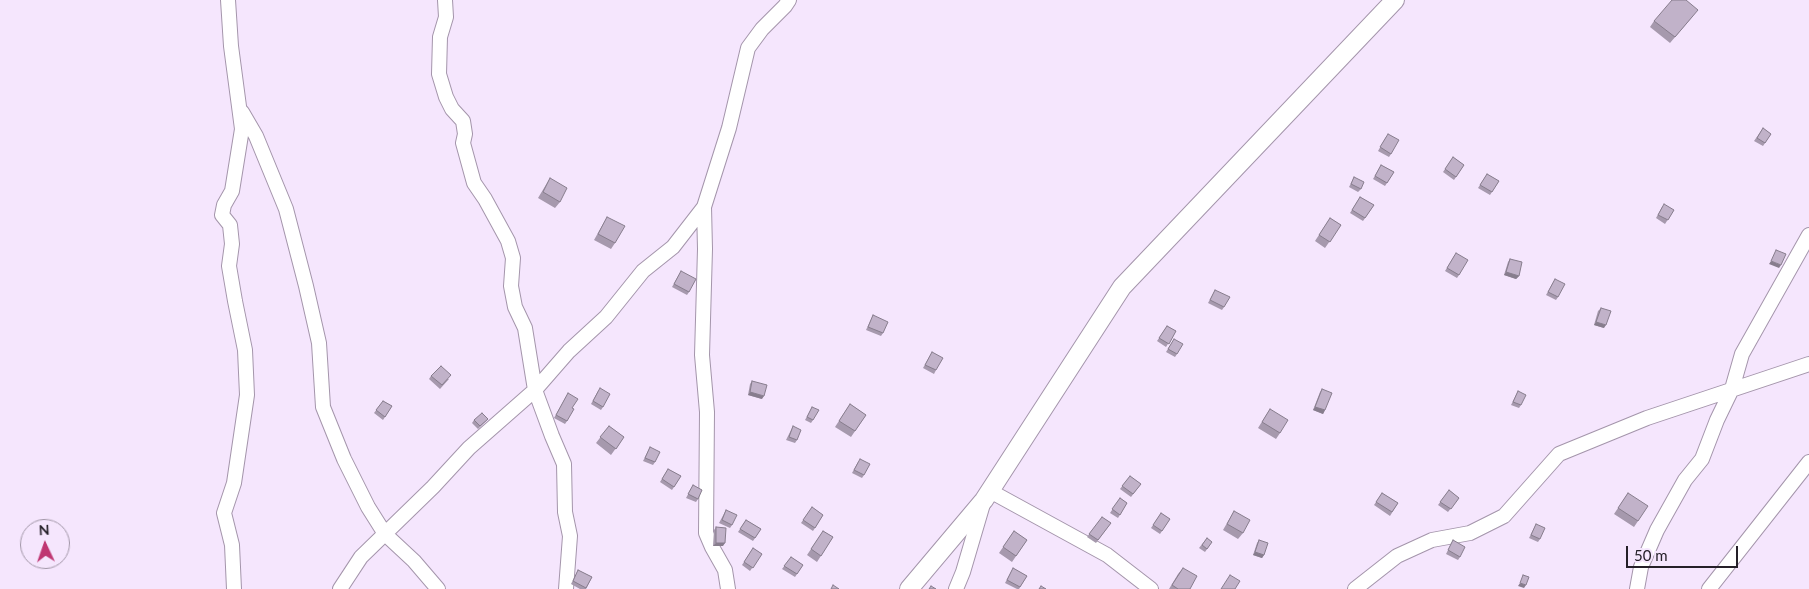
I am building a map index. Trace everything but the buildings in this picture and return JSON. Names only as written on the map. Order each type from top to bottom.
[{"type":"street","points":[[228,0],[242,129],[232,191],[224,205],[222,215],[230,225],[232,244],[229,266],[245,350],[247,386],[242,436],[234,483],[224,513],[232,545],[234,589]]},
{"type":"street","points":[[445,0],[446,17],[440,37],[439,74],[452,109],[463,121],[465,134],[463,143],[474,184],[485,199],[511,249],[513,258],[511,286],[516,307],[525,328],[535,390],[564,464],[565,512],[570,536],[566,589]]},
{"type":"street","points":[[728,589],[725,570],[706,533],[707,412],[702,354],[705,249],[704,207],[729,128],[748,48],[762,29],[789,0]]},
{"type":"street","points":[[909,589],[987,496],[1122,287],[1395,0]]},
{"type":"street","points":[[238,104],[256,136],[286,209],[319,343],[323,407],[344,459],[368,508],[385,534],[414,561],[438,589]]},
{"type":"street","points":[[340,589],[361,557],[469,448],[535,390],[569,351],[606,317],[643,271],[673,247],[704,207]]},
{"type":"street","points":[[1636,589],[1641,568],[1657,530],[1685,480],[1702,459],[1717,420],[1732,389],[1742,354],[1809,235]]},
{"type":"street","points":[[1355,589],[1397,556],[1432,540],[1470,533],[1504,516],[1560,454],[1647,418],[1809,364]]},
{"type":"street","points":[[1709,589],[1809,462]]},
{"type":"street","points":[[956,589],[964,572],[987,496]]},
{"type":"street","points":[[987,496],[1108,555],[1152,589]]}]
